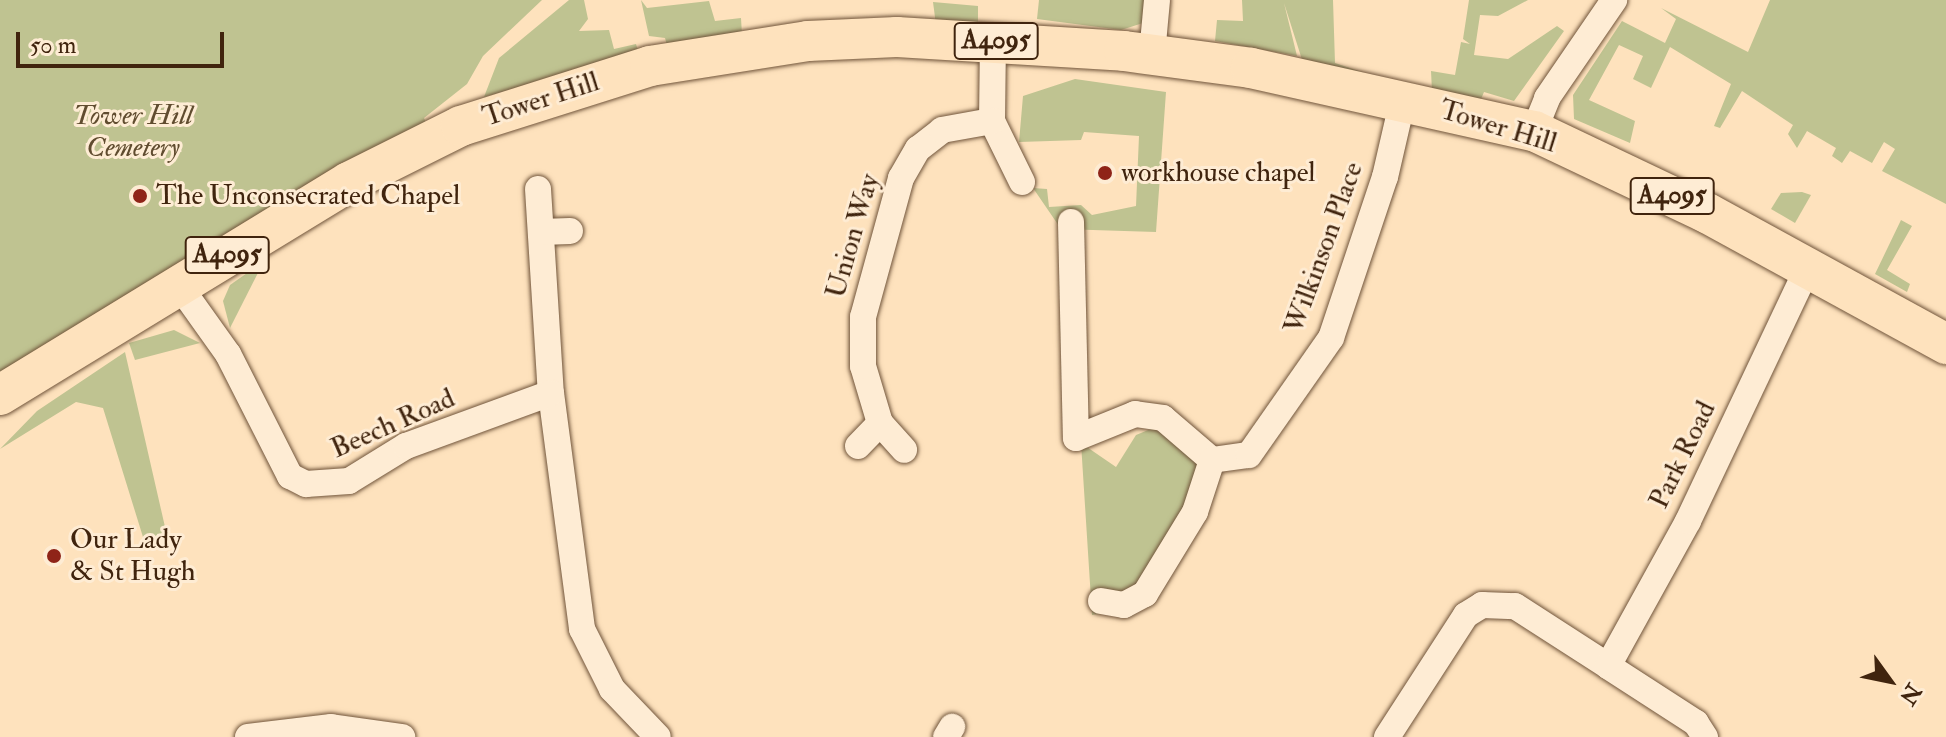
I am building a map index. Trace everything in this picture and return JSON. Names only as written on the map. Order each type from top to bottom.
[{"type":"main road","name":"Tower Hill","points":[[0,395],[178,284],[403,154],[543,97],[756,48],[897,37],[993,40],[1152,54],[1403,99],[1534,131],[1808,267],[1946,344]]},
{"type":"street","points":[[1152,54],[1157,0]]},
{"type":"street","points":[[1534,131],[1547,98],[1614,0]]},
{"type":"street","points":[[993,40],[992,121],[1022,182]]},
{"type":"street","name":"Wilkinson Place","points":[[1212,460],[1249,455],[1331,338],[1403,99]]},
{"type":"street","name":"Union Way","points":[[904,450],[880,423],[863,366],[863,317],[901,178],[918,149],[942,130],[992,121]]},
{"type":"street","points":[[538,189],[551,393],[582,629],[612,689],[658,737]]},
{"type":"street","points":[[1071,222],[1076,438],[1135,414],[1163,418],[1212,460],[1195,512],[1145,594],[1124,605],[1101,601]]},
{"type":"street","points":[[541,232],[570,231]]},
{"type":"street","name":"Park Road","points":[[1608,666],[1688,521],[1808,267]]},
{"type":"street","name":"Beech Road","points":[[178,284],[228,354],[290,476],[306,484],[349,481],[406,446],[551,393]]},
{"type":"street","points":[[858,446],[880,423]]},
{"type":"street","points":[[1387,737],[1466,615],[1482,605],[1515,606],[1696,723],[1705,737]]},
{"type":"street","points":[[248,737],[331,727],[402,737]]},
{"type":"green space","name":"Tower Hill Cemetery","points":[[0,0],[542,0],[483,56],[467,84],[424,118],[427,125],[0,378]]},
{"type":"green space","points":[[569,0],[584,0],[588,19],[579,31],[609,30],[614,49],[636,44],[639,54],[484,97],[499,58]]},
{"type":"green space","points":[[641,0],[647,8],[709,1],[715,21],[741,18],[742,35],[668,49],[665,38],[649,36]]},
{"type":"green space","points":[[1039,0],[1145,0],[1143,23],[1121,30],[1037,19]]},
{"type":"green space","points":[[1242,0],[1333,0],[1335,63],[1377,77],[1304,66],[1284,3],[1297,56],[1215,41],[1217,20],[1243,21]]},
{"type":"green space","points":[[1469,0],[1528,0],[1498,16],[1480,15],[1474,55],[1508,59],[1557,26],[1564,31],[1514,101],[1484,92],[1479,104],[1432,91],[1431,71],[1455,75],[1461,42],[1470,44],[1463,39]]},
{"type":"green space","points":[[1770,0],[1946,0],[1946,204],[1882,171],[1895,149],[1884,142],[1872,163],[1850,151],[1842,163],[1832,156],[1836,148],[1807,131],[1797,148],[1788,134],[1793,125],[1742,91],[1720,128],[1714,126],[1731,84],[1670,47],[1651,88],[1633,79],[1643,56],[1619,45],[1589,100],[1635,121],[1630,143],[1574,119],[1573,95],[1622,21],[1665,43],[1676,19],[1661,8],[1748,52]]},
{"type":"green space","points":[[933,2],[978,6],[978,22],[971,28],[936,25]]},
{"type":"green space","points":[[1075,79],[1166,92],[1156,232],[1061,229],[1033,188],[1047,189],[1049,207],[1081,205],[1092,215],[1136,206],[1139,136],[1084,132],[1081,140],[1019,142],[1023,96]]},
{"type":"green space","points":[[1781,193],[1811,195],[1795,223],[1771,209]]},
{"type":"green space","points":[[1901,220],[1912,226],[1887,270],[1910,284],[1907,292],[1875,274]]},
{"type":"green space","points":[[264,261],[230,328],[223,301],[230,285]]},
{"type":"green space","points":[[174,330],[200,343],[135,360],[129,343]]},
{"type":"green space","points":[[125,352],[168,540],[147,550],[103,408],[76,402],[0,449],[37,411]]},
{"type":"green space","points":[[1158,426],[1202,462],[1189,511],[1135,609],[1092,615],[1081,443],[1116,467],[1136,435]]},
{"type":"place","name":"workhouse chapel","points":[[1105,173]]},
{"type":"place","name":"The Unconsecrated Chapel","points":[[140,196]]},
{"type":"place","name":"Our Lady & St Hugh","points":[[54,556]]}]
